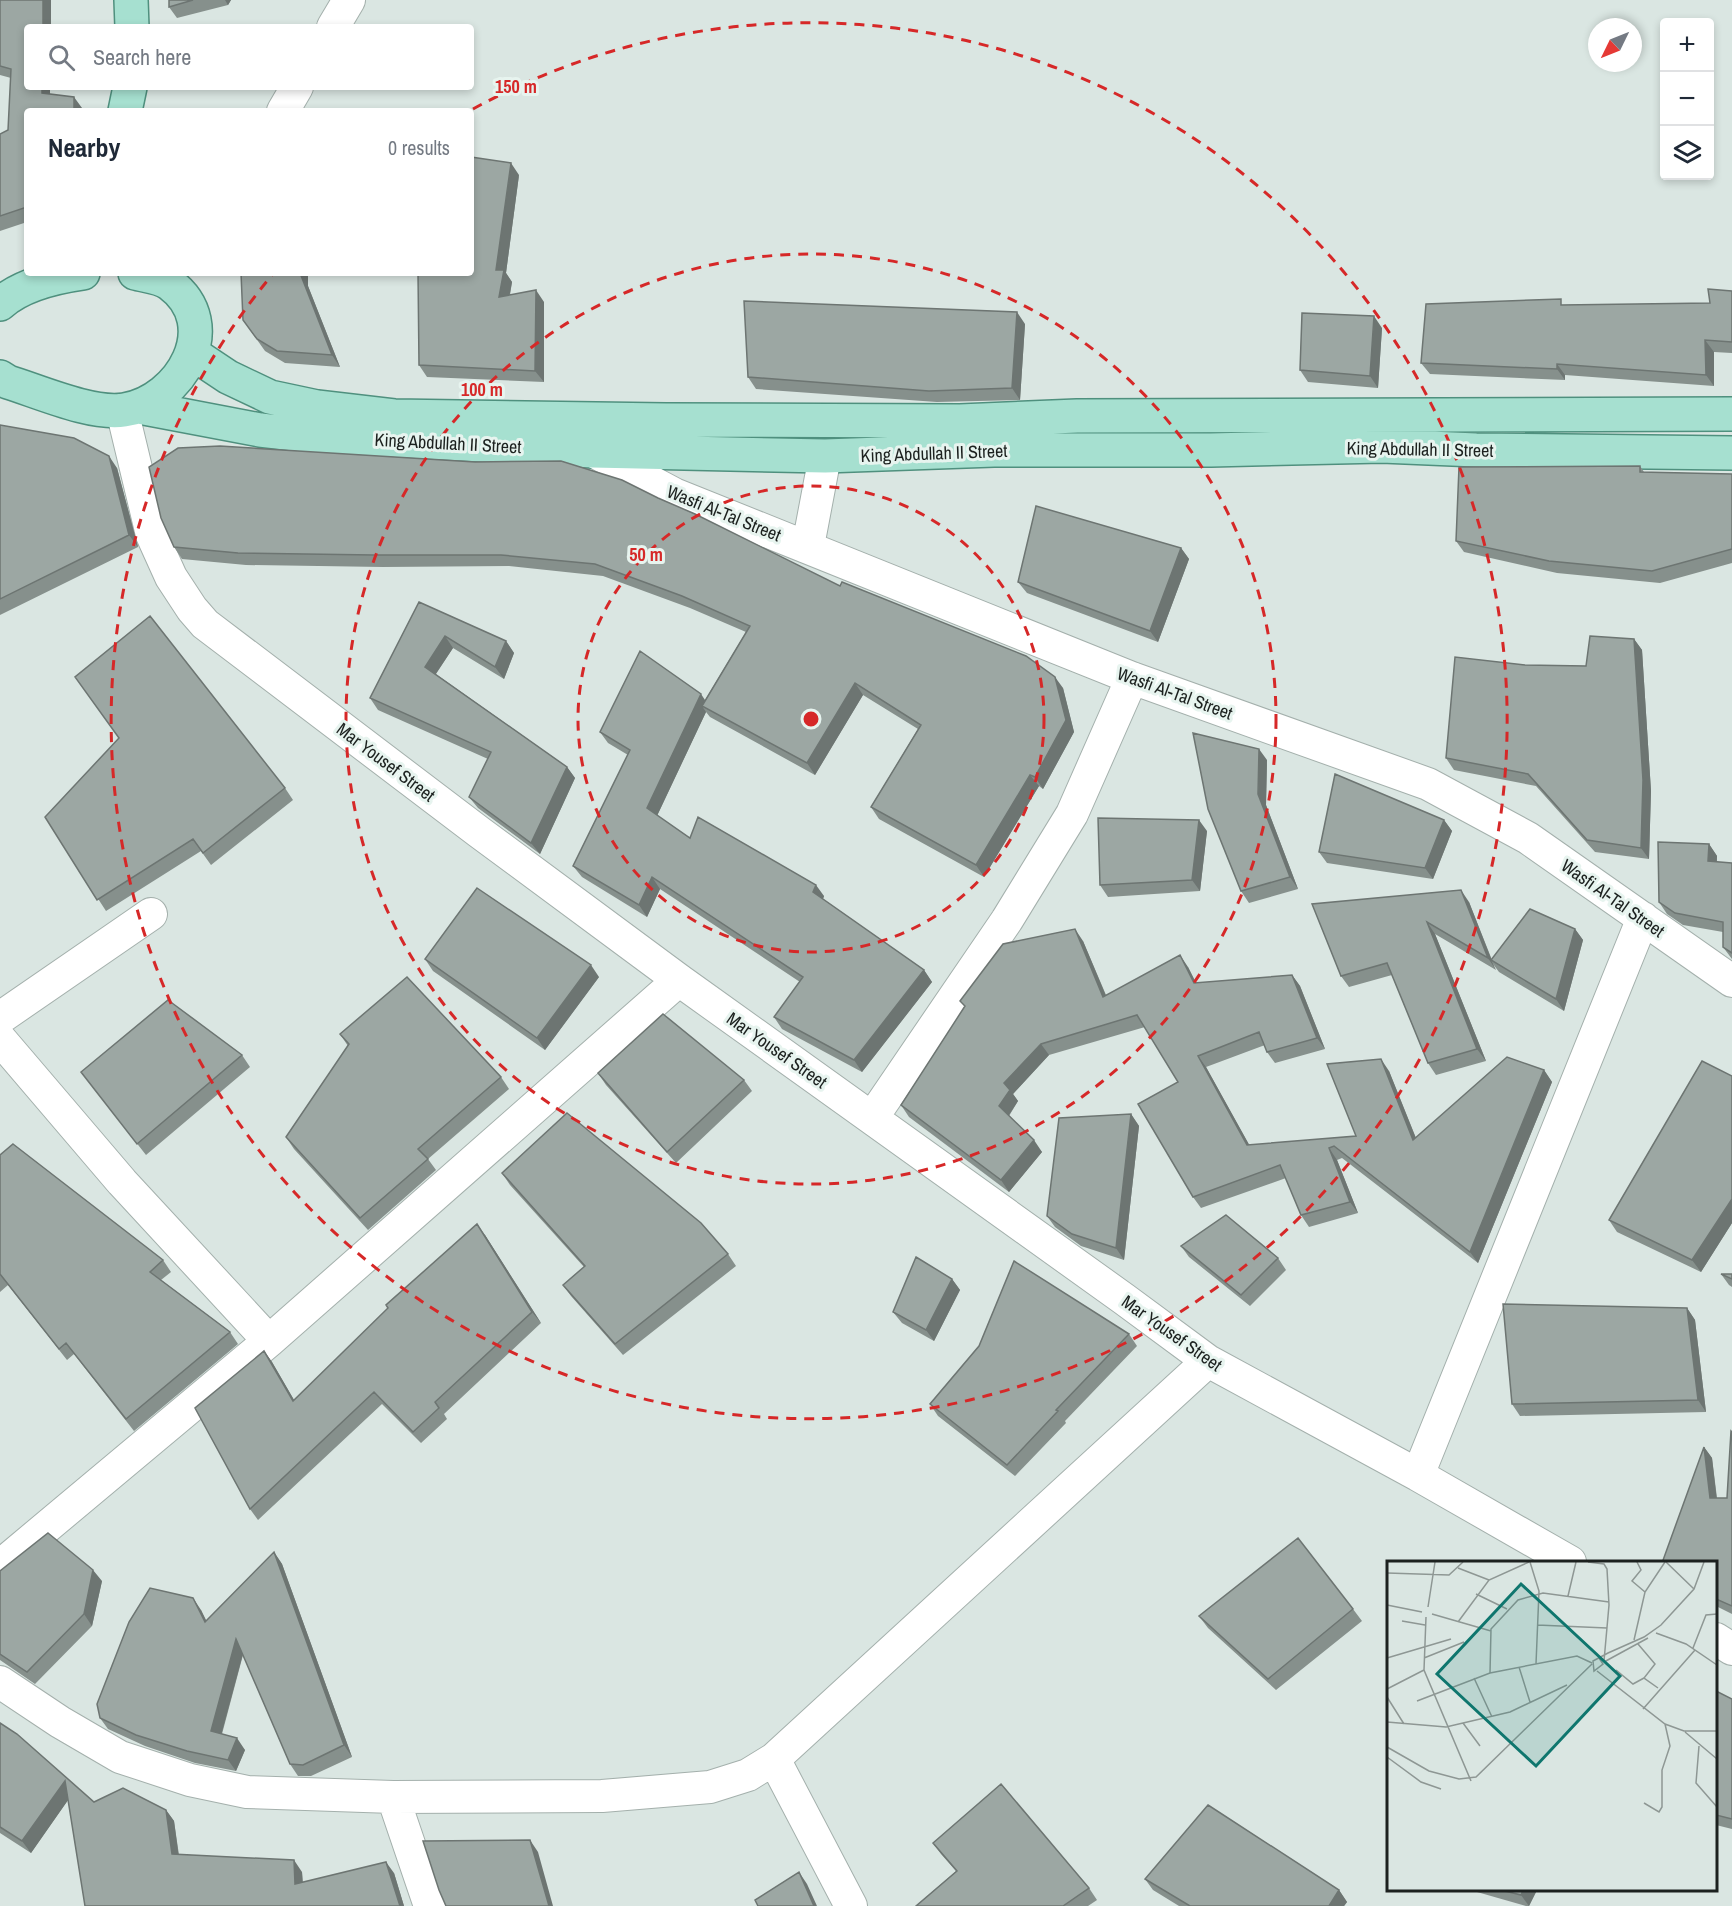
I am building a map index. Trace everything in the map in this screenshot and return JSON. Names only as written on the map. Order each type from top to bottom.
[{"type":"main road","points":[[132,0],[132,24]]},
{"type":"main road","points":[[126,108],[131,90]]},
{"type":"main road","points":[[133,90],[136,108]]},
{"type":"main road","points":[[19,291],[64,276]]},
{"type":"main road","points":[[131,409],[162,395],[180,376],[192,353],[196,333],[193,314],[183,296],[162,277]]},
{"type":"main road","name":"King Abdullah II Street","points":[[192,353],[228,377],[270,397],[317,407],[394,416],[960,421],[1077,416],[1732,414]]},
{"type":"main road","name":"King Abdullah II Street","points":[[3,380],[99,410],[131,409],[260,430],[312,436],[593,450],[825,456],[994,450],[1211,450],[1382,446],[1476,450],[1732,453]]},
{"type":"street","points":[[335,24],[349,0]]},
{"type":"street","points":[[285,108],[295,90]]},
{"type":"street","name":"Mar Yousef Street","points":[[131,409],[152,535],[171,577],[205,624],[469,825],[679,980],[1208,1361],[1418,1475],[1567,1561]]},
{"type":"street","name":"Wasfi Al-Tal Street","points":[[593,450],[674,494],[1132,678],[1428,784],[1528,838],[1732,981]]},
{"type":"street","points":[[808,546],[825,456]]},
{"type":"street","points":[[872,1118],[1007,920],[1072,814],[1132,678]]},
{"type":"street","points":[[0,1018],[151,914]]},
{"type":"street","points":[[1418,1475],[1643,918]]},
{"type":"street","points":[[0,1566],[269,1341],[679,980]]},
{"type":"street","points":[[0,1039],[122,1182],[269,1341]]},
{"type":"street","points":[[0,1682],[60,1722],[120,1757],[190,1780],[247,1792],[393,1797],[557,1798],[669,1792],[711,1787],[748,1775],[774,1759],[1208,1361]]},
{"type":"street","points":[[1717,1641],[1732,1649]]},
{"type":"street","points":[[774,1759],[851,1906]]},
{"type":"street","points":[[393,1797],[430,1906]]},
{"type":"building","points":[[0,0],[43,0],[43,24],[24,24],[24,90],[42,90],[42,93],[74,97],[74,108],[24,108],[24,208],[0,216],[0,134],[8,130],[11,69],[0,66]]},
{"type":"building","points":[[169,0],[193,0],[169,7]]},
{"type":"building","points":[[474,157],[511,163],[496,270],[504,270],[499,297],[536,290],[535,371],[419,365],[418,276],[474,276]]},
{"type":"building","points":[[241,276],[301,276],[332,355],[277,351],[257,339],[243,320]]},
{"type":"building","points":[[1708,289],[1732,291],[1732,342],[1705,340],[1706,375],[1557,364],[1557,369],[1421,363],[1426,304],[1561,299],[1561,305],[1710,303]]},
{"type":"building","points":[[744,301],[1017,312],[1012,388],[929,391],[748,377]]},
{"type":"building","points":[[1302,313],[1374,316],[1370,376],[1300,370]]},
{"type":"building","points":[[0,425],[74,438],[109,456],[129,535],[0,599]]},
{"type":"building","points":[[220,446],[475,462],[561,461],[622,480],[840,586],[842,582],[1026,656],[1055,677],[1066,720],[1035,777],[1030,775],[976,865],[871,807],[921,725],[855,683],[807,763],[702,706],[750,626],[682,596],[595,564],[501,555],[238,553],[174,547],[161,518],[149,467],[178,448]]},
{"type":"building","points":[[1640,466],[1640,472],[1732,474],[1732,549],[1652,571],[1549,561],[1456,541],[1459,467]]},
{"type":"building","points":[[1036,506],[1181,548],[1150,631],[1018,582]]},
{"type":"building","points":[[419,602],[506,641],[495,667],[445,636],[425,667],[567,767],[531,843],[469,797],[491,752],[370,698]]},
{"type":"building","points":[[150,616],[285,788],[203,853],[193,839],[97,900],[45,817],[119,738],[75,677]]},
{"type":"building","points":[[1590,636],[1634,639],[1643,780],[1641,848],[1587,840],[1528,774],[1446,758],[1455,657],[1525,665],[1586,666]]},
{"type":"building","points":[[640,651],[701,694],[647,808],[690,838],[698,817],[816,885],[813,892],[924,970],[854,1060],[774,1017],[803,977],[652,877],[639,905],[573,866],[630,750],[600,732]]},
{"type":"building","points":[[1193,733],[1259,749],[1258,794],[1290,877],[1241,891],[1208,809]]},
{"type":"building","points":[[1335,774],[1444,820],[1425,868],[1319,852]]},
{"type":"building","points":[[1098,818],[1199,820],[1192,880],[1100,885]]},
{"type":"building","points":[[1658,842],[1709,844],[1708,861],[1732,863],[1732,953],[1723,947],[1723,922],[1675,913],[1659,902]]},
{"type":"building","points":[[477,888],[591,965],[537,1038],[425,959]]},
{"type":"building","points":[[1461,890],[1488,958],[1427,922],[1477,1049],[1428,1063],[1387,963],[1341,976],[1312,904]]},
{"type":"building","points":[[1530,909],[1575,929],[1556,999],[1491,960]]},
{"type":"building","points":[[1075,929],[1103,997],[1180,955],[1194,983],[1292,975],[1317,1038],[1267,1052],[1259,1032],[1198,1056],[1247,1145],[1356,1136],[1327,1064],[1381,1059],[1413,1140],[1507,1057],[1544,1070],[1470,1252],[1334,1146],[1329,1148],[1350,1202],[1301,1215],[1280,1165],[1193,1197],[1138,1104],[1178,1082],[1137,1015],[1041,1044],[1004,1083],[1010,1090],[999,1106],[1034,1140],[1001,1180],[901,1105],[965,1006],[960,1001],[1003,944]]},
{"type":"building","points":[[407,977],[501,1077],[418,1149],[428,1159],[360,1218],[286,1137],[349,1044],[340,1034]]},
{"type":"building","points":[[168,1000],[242,1055],[137,1144],[81,1072]]},
{"type":"building","points":[[663,1014],[744,1080],[667,1152],[598,1073]]},
{"type":"building","points":[[1702,1061],[1732,1076],[1732,1199],[1692,1260],[1609,1220]]},
{"type":"building","points":[[567,1113],[701,1223],[728,1254],[615,1344],[563,1285],[585,1266],[502,1173]]},
{"type":"building","points":[[1131,1114],[1116,1248],[1072,1234],[1047,1216],[1059,1118]]},
{"type":"building","points":[[13,1144],[163,1260],[150,1272],[230,1332],[126,1419],[66,1343],[59,1349],[0,1274],[0,1155]]},
{"type":"building","points":[[1226,1215],[1278,1258],[1241,1295],[1181,1246]]},
{"type":"building","points":[[477,1224],[532,1312],[435,1402],[439,1408],[413,1432],[374,1392],[250,1509],[195,1408],[264,1351],[293,1401],[388,1308],[386,1305]]},
{"type":"building","points":[[916,1257],[952,1279],[926,1330],[893,1312]]},
{"type":"building","points":[[1014,1261],[1129,1334],[1007,1465],[930,1404],[979,1346]]},
{"type":"building","points":[[1721,1274],[1732,1274],[1732,1279]]},
{"type":"building","points":[[1503,1304],[1687,1308],[1698,1400],[1512,1404]]},
{"type":"building","points":[[1731,1431],[1732,1606],[1717,1599],[1717,1561],[1663,1561],[1704,1447],[1710,1498],[1727,1498]]},
{"type":"building","points":[[48,1533],[93,1570],[84,1614],[27,1672],[0,1654],[0,1571]]},
{"type":"building","points":[[1298,1538],[1353,1609],[1268,1679],[1199,1616]]},
{"type":"building","points":[[274,1552],[344,1745],[303,1765],[290,1764],[236,1639],[211,1731],[237,1738],[228,1760],[187,1751],[136,1735],[100,1718],[97,1704],[129,1622],[150,1588],[193,1598],[205,1622]]},
{"type":"building","points":[[1717,1692],[1732,1699],[1732,1819],[1717,1815]]},
{"type":"building","points":[[0,1723],[17,1734],[94,1802],[123,1788],[166,1810],[172,1854],[294,1860],[295,1884],[386,1862],[400,1906],[85,1906],[65,1781],[22,1841],[0,1827]]},
{"type":"building","points":[[1001,1784],[1089,1888],[1063,1906],[916,1906],[957,1871],[933,1843]]},
{"type":"building","points":[[1208,1805],[1339,1890],[1329,1906],[1190,1906],[1145,1879]]},
{"type":"building","points":[[530,1840],[549,1906],[446,1906],[423,1841]]},
{"type":"building","points":[[799,1872],[814,1906],[758,1906],[755,1900]]},
{"type":"building","points":[[1505,1891],[1523,1891],[1521,1895]]}]
